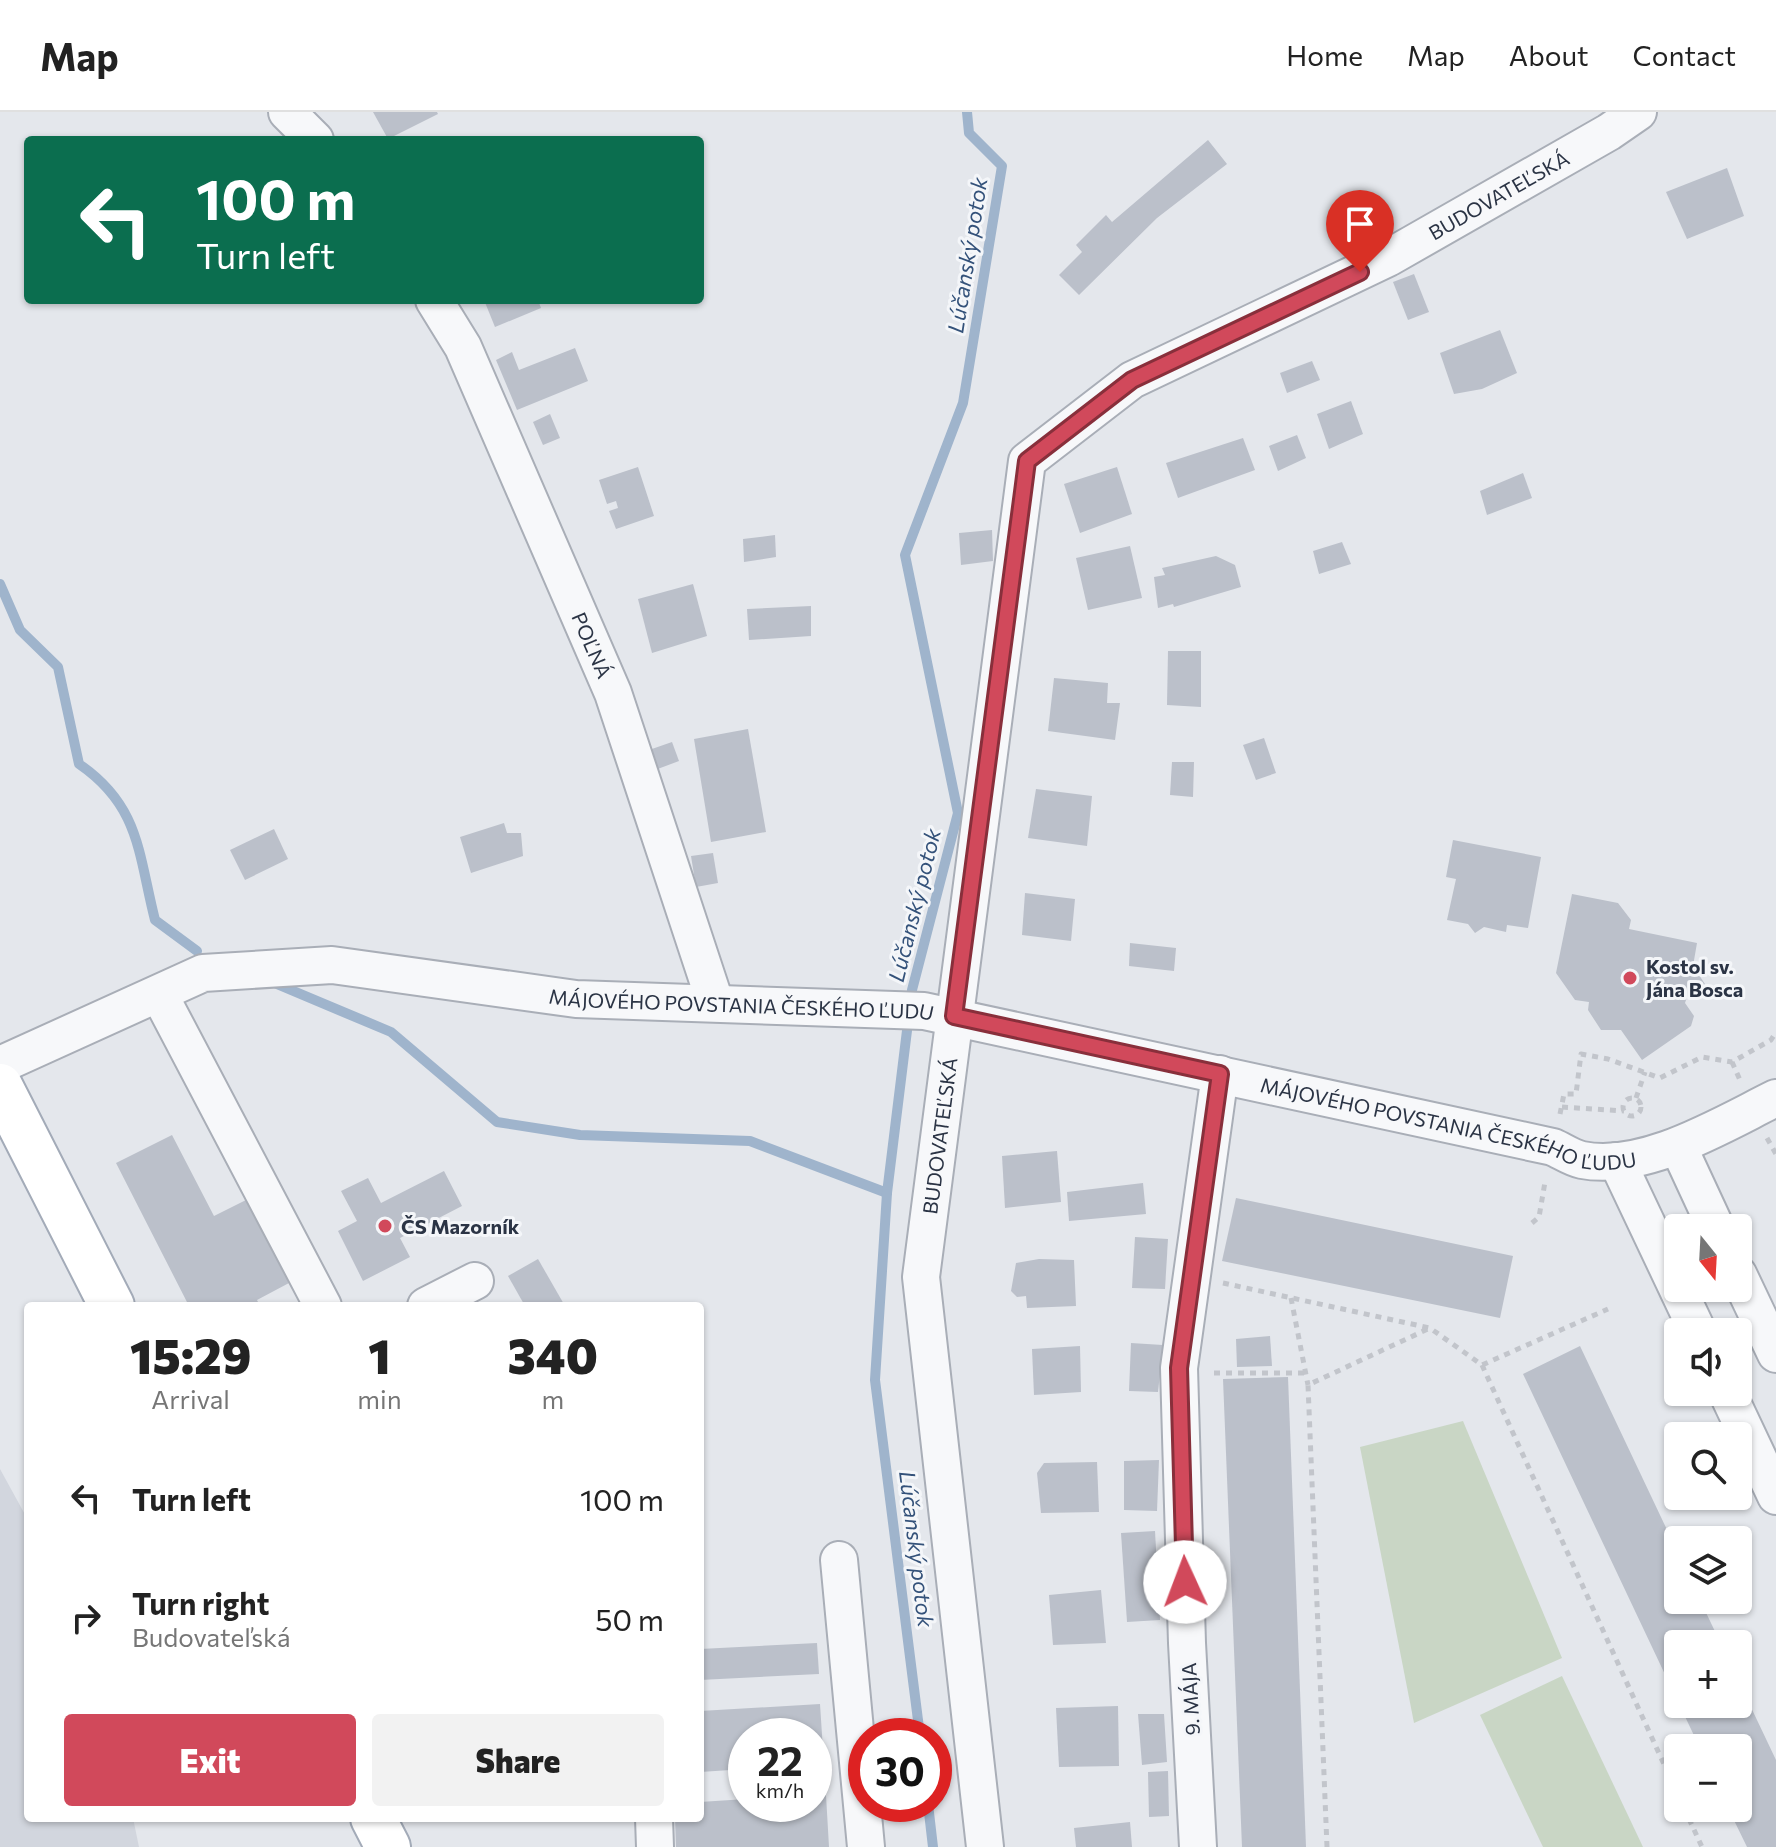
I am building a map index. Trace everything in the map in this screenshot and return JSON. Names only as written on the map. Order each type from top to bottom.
[{"type":"main road","points":[[0,1086],[110,1302]]},
{"type":"main road","points":[[375,1822],[388,1847]]},
{"type":"street","points":[[287,112],[311,136]]},
{"type":"street","name":"BUDOVATEĽSKÁ","points":[[985,1847],[921,1277],[939,1013],[1027,461],[1132,380],[1388,258],[1609,132],[1638,112]]},
{"type":"street","name":"POĽNÁ","points":[[436,304],[463,347],[613,693],[715,1002]]},
{"type":"street","name":"MÁJOVÉHO POVSTANIA ČESKÉHO ĽUDU","points":[[0,1065],[203,973],[332,965],[576,999],[939,1013],[1553,1147],[1581,1160],[1617,1161],[1678,1146],[1776,1098]]},
{"type":"street","points":[[159,994],[321,1302]]},
{"type":"street","name":"9. MÁJA","points":[[1198,1847],[1187,1643],[1179,1368],[1220,1074]]},
{"type":"street","points":[[1678,1146],[1710,1214]]},
{"type":"street","points":[[1617,1161],[1691,1318]]},
{"type":"street","points":[[434,1302],[475,1281]]},
{"type":"street","points":[[1751,1302],[1776,1354]]},
{"type":"street","points":[[1734,1406],[1776,1496]]},
{"type":"street","points":[[839,1560],[866,1847]]},
{"type":"street","points":[[654,1822],[655,1847]]},
{"type":"path","points":[[1559,1125],[1564,1094],[1576,1094],[1581,1054],[1608,1059],[1660,1078],[1702,1057],[1732,1062],[1771,1040],[1776,1032]]},
{"type":"path","points":[[1636,1098],[1645,1072]]},
{"type":"path","points":[[1624,1111],[1624,1102],[1636,1098]]},
{"type":"path","points":[[1562,1107],[1624,1111],[1632,1116],[1640,1112],[1641,1102],[1636,1098]]},
{"type":"path","points":[[1532,1223],[1539,1217],[1546,1178]]},
{"type":"path","points":[[1211,1280],[1430,1328],[1482,1365],[1664,1764]]},
{"type":"path","points":[[1291,1298],[1308,1385],[1327,1847]]},
{"type":"path","points":[[1482,1365],[1608,1309]]},
{"type":"path","points":[[1308,1385],[1430,1328]]},
{"type":"path","points":[[1214,1373],[1306,1373]]},
{"type":"path","points":[[1690,1822],[1702,1847]]},
{"type":"shaded area","points":[[0,1469],[24,1513],[24,1822],[134,1822],[139,1847],[0,1847]]},
{"type":"green space","points":[[1463,1421],[1562,1658],[1414,1723],[1360,1447]]},
{"type":"green space","points":[[1562,1676],[1643,1847],[1543,1847],[1480,1715]]},
{"type":"building","points":[[373,112],[438,114],[394,136],[386,136]]},
{"type":"building","points":[[1208,140],[1227,164],[1157,218],[1079,295],[1059,275],[1082,252],[1076,245],[1106,215],[1112,222]]},
{"type":"building","points":[[1727,168],[1744,216],[1687,239],[1666,192]]},
{"type":"building","points":[[1414,274],[1429,312],[1408,320],[1393,282]]},
{"type":"building","points":[[486,304],[540,304],[541,308],[495,327]]},
{"type":"building","points":[[1500,330],[1517,373],[1482,389],[1454,394],[1440,353]]},
{"type":"building","points":[[575,348],[588,381],[517,410],[496,360],[512,352],[519,370]]},
{"type":"building","points":[[1312,361],[1320,380],[1287,393],[1280,373]]},
{"type":"building","points":[[1351,401],[1363,434],[1329,449],[1317,414]]},
{"type":"building","points":[[550,414],[560,438],[543,445],[533,422]]},
{"type":"building","points":[[1297,435],[1306,458],[1278,471],[1269,446]]},
{"type":"building","points":[[1243,438],[1255,470],[1178,498],[1166,463]]},
{"type":"building","points":[[638,467],[654,516],[616,529],[609,511],[618,508],[616,501],[607,504],[599,480]]},
{"type":"building","points":[[1117,467],[1132,514],[1080,533],[1064,484]]},
{"type":"building","points":[[1523,473],[1532,498],[1487,515],[1480,491]]},
{"type":"building","points":[[992,530],[993,561],[961,565],[959,533]]},
{"type":"building","points":[[775,535],[776,557],[744,562],[743,539]]},
{"type":"building","points":[[1342,542],[1351,564],[1319,574],[1313,551]]},
{"type":"building","points":[[1130,546],[1142,598],[1088,610],[1076,558]]},
{"type":"building","points":[[1216,556],[1235,565],[1241,587],[1174,607],[1173,604],[1158,608],[1154,577],[1165,575],[1162,568]]},
{"type":"building","points":[[693,584],[707,636],[652,653],[638,599]]},
{"type":"building","points":[[811,606],[811,636],[749,640],[747,609]]},
{"type":"building","points":[[1168,651],[1201,651],[1201,707],[1167,705]]},
{"type":"building","points":[[1054,678],[1108,683],[1107,703],[1120,703],[1115,740],[1048,731]]},
{"type":"building","points":[[748,729],[766,832],[711,842],[694,739]]},
{"type":"building","points":[[1264,738],[1276,773],[1256,780],[1243,745]]},
{"type":"building","points":[[672,742],[679,761],[655,770],[649,750]]},
{"type":"building","points":[[1172,762],[1194,762],[1193,797],[1170,795]]},
{"type":"building","points":[[1036,789],[1092,796],[1087,846],[1028,838]]},
{"type":"building","points":[[504,823],[507,833],[521,833],[523,856],[471,873],[460,837]]},
{"type":"building","points":[[274,829],[288,859],[245,880],[230,850]]},
{"type":"building","points":[[1453,840],[1541,857],[1528,928],[1507,925],[1506,932],[1484,927],[1475,933],[1468,924],[1447,920],[1456,879],[1446,877]]},
{"type":"building","points":[[713,853],[718,883],[696,887],[691,856]]},
{"type":"building","points":[[1025,893],[1075,899],[1071,941],[1022,935]]},
{"type":"building","name":"Kostol sv. Jána Bosca","points":[[1572,894],[1618,903],[1631,920],[1629,929],[1697,943],[1693,966],[1705,984],[1687,997],[1685,1003],[1694,1016],[1691,1026],[1642,1060],[1621,1030],[1601,1030],[1588,1010],[1589,1002],[1575,1000],[1556,973]]},
{"type":"building","points":[[1130,943],[1176,948],[1174,971],[1129,966]]},
{"type":"building","points":[[172,1135],[214,1216],[246,1200],[289,1283],[258,1302],[187,1302],[116,1163]]},
{"type":"building","points":[[1057,1151],[1061,1202],[1005,1208],[1002,1156]]},
{"type":"building","name":"ČS Mazorník","points":[[444,1171],[462,1206],[400,1238],[410,1257],[363,1281],[338,1231],[357,1221],[341,1191],[368,1178],[381,1203]]},
{"type":"building","points":[[1143,1183],[1146,1214],[1069,1221],[1067,1192]]},
{"type":"building","points":[[1236,1198],[1513,1256],[1500,1318],[1222,1261]]},
{"type":"building","points":[[1135,1237],[1168,1239],[1165,1289],[1132,1288]]},
{"type":"building","points":[[538,1259],[563,1302],[523,1302],[508,1276]]},
{"type":"building","points":[[1039,1259],[1074,1260],[1076,1306],[1027,1308],[1026,1296],[1017,1297],[1011,1291],[1016,1263]]},
{"type":"building","points":[[1270,1336],[1272,1366],[1237,1367],[1236,1339]]},
{"type":"building","points":[[1131,1343],[1163,1345],[1158,1392],[1129,1391]]},
{"type":"building","points":[[1080,1346],[1081,1392],[1034,1395],[1032,1349]]},
{"type":"building","points":[[1580,1346],[1665,1526],[1664,1614],[1707,1614],[1714,1630],[1664,1630],[1664,1672],[1523,1374]]},
{"type":"building","points":[[1288,1377],[1306,1847],[1242,1847],[1223,1379]]},
{"type":"building","points":[[1159,1460],[1157,1511],[1124,1510],[1124,1461]]},
{"type":"building","points":[[1097,1462],[1099,1512],[1041,1513],[1037,1473],[1044,1463]]},
{"type":"building","points":[[1155,1531],[1160,1620],[1127,1622],[1121,1533]]},
{"type":"building","points":[[1101,1590],[1106,1643],[1053,1645],[1049,1595]]},
{"type":"building","points":[[817,1643],[819,1674],[704,1680],[704,1649]]},
{"type":"building","points":[[820,1704],[821,1718],[728,1718],[728,1770],[704,1772],[704,1711]]},
{"type":"building","points":[[1118,1706],[1119,1766],[1059,1767],[1056,1708]]},
{"type":"building","points":[[1752,1709],[1776,1760],[1776,1847],[1747,1847],[1735,1822],[1752,1822],[1752,1734],[1693,1734],[1686,1718],[1752,1718]]},
{"type":"building","points":[[1138,1714],[1164,1714],[1167,1762],[1142,1765]]},
{"type":"building","points":[[1168,1771],[1169,1816],[1149,1817],[1148,1772]]},
{"type":"building","points":[[728,1800],[728,1822],[828,1822],[829,1847],[676,1847],[675,1822],[704,1822],[704,1802]]},
{"type":"building","points":[[1130,1822],[1132,1847],[1076,1847],[1074,1828]]},
{"type":"waterway","name":"Lúčanský potok","points":[[918,1718],[875,1380],[887,1193],[912,990],[958,813],[905,555],[963,403],[1002,166],[969,133],[967,112]]},
{"type":"waterway","points":[[0,584],[20,630],[58,667],[79,764],[99,780],[125,814],[140,852],[155,920],[197,951]]},
{"type":"waterway","points":[[272,982],[391,1032],[497,1122],[580,1135],[750,1141],[887,1193]]},
{"type":"waterway","name":"Lúčanský potok","points":[[930,1822],[933,1847]]},
{"type":"place","name":"Kostol sv. Jána Bosca","points":[[1630,978]]},
{"type":"place","name":"ČS Mazorník","points":[[385,1226]]},
{"type":"route","points":[[1185,1582],[1179,1368],[1220,1074],[954,1016],[1027,461],[1132,380],[1360,272]]}]
